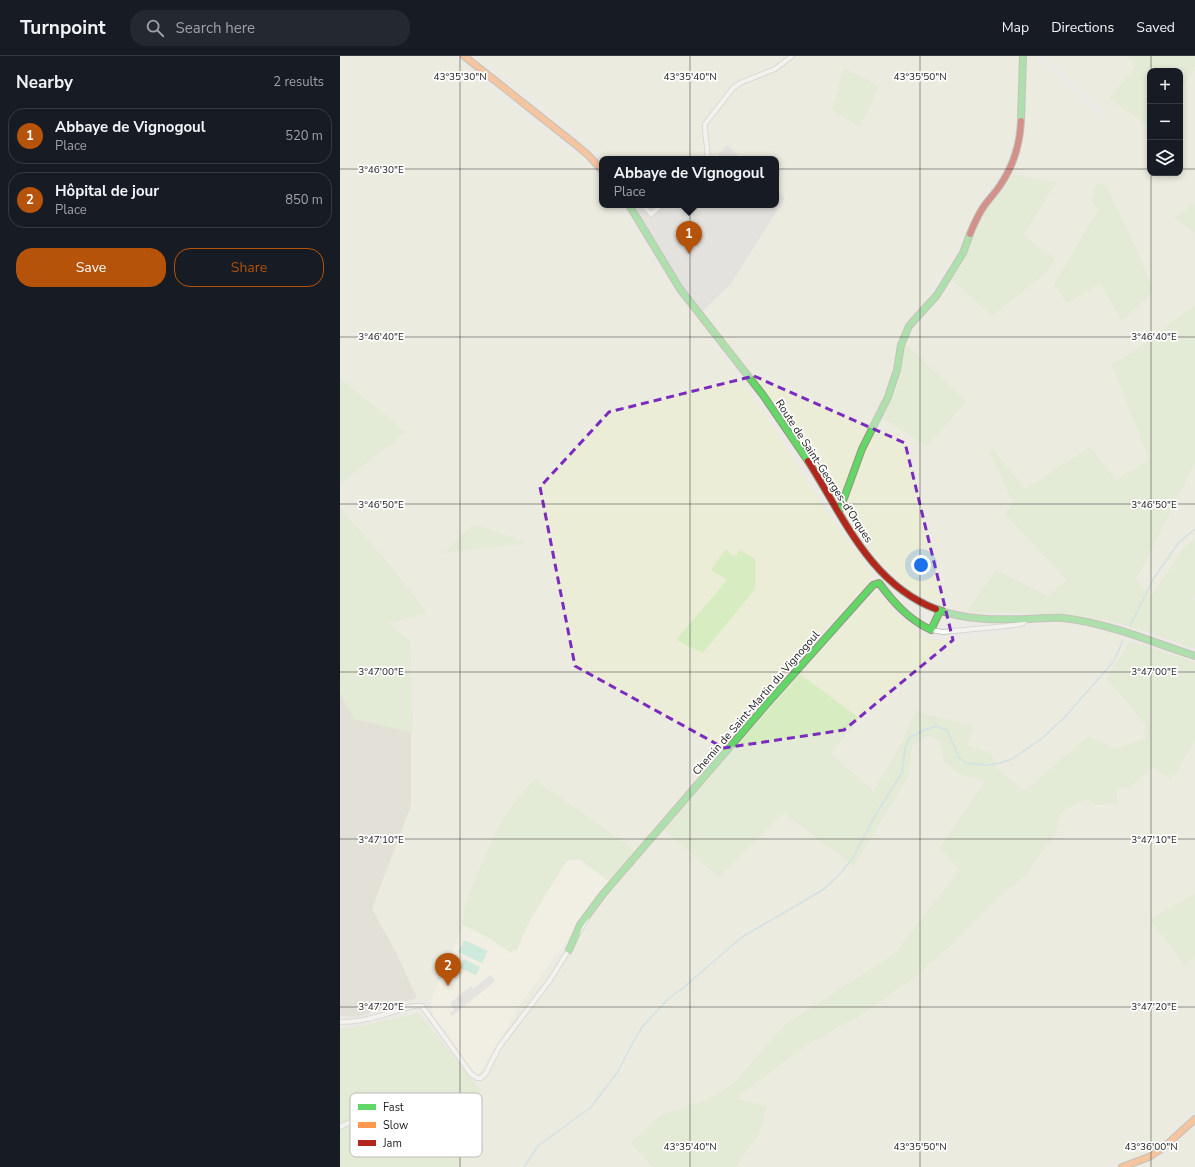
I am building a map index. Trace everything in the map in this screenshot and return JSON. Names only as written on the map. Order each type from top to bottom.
[{"type":"street","points":[[464,56],[575,144],[599,167]]},
{"type":"street","points":[[708,156],[706,124],[733,88],[740,83],[767,74],[792,56]]},
{"type":"street","points":[[839,512],[862,449],[888,398],[897,370],[901,345],[905,335],[910,326],[937,295],[950,275],[963,253],[975,222],[1010,169],[1017,148],[1021,124],[1023,56]]},
{"type":"street","name":"Route de Saint-Georges-d'Orques","points":[[631,208],[662,262],[679,288],[764,397],[788,431],[868,558],[891,582],[913,598],[940,611],[953,615],[981,619],[1029,618],[1082,621],[1101,625],[1195,656]]},
{"type":"street","points":[[646,208],[651,214],[658,208]]},
{"type":"street","name":"Chemin de Saint-Martin du Vignogoul","points":[[340,1022],[369,1020],[413,1005],[422,1006],[472,1074],[477,1078],[481,1078],[486,1073],[499,1047],[550,980],[569,950],[580,925],[603,894],[766,705],[873,585],[879,583],[897,607],[919,625],[931,630],[943,632],[1006,626],[1021,624],[1029,618]]},
{"type":"street","points":[[931,630],[940,611]]},
{"type":"street","points":[[1122,1167],[1149,1157],[1195,1119]]},
{"type":"street","points":[[340,1127],[350,1122]]},
{"type":"highlighted area","points":[[754,376],[905,443],[953,640],[844,730],[724,748],[575,666],[540,487],[609,412]]},
{"type":"shaded area","points":[[340,56],[453,56],[507,102],[563,146],[582,157],[599,180],[599,208],[619,208],[659,269],[763,411],[825,509],[874,576],[774,687],[665,814],[636,851],[534,779],[493,839],[467,897],[463,925],[430,1001],[417,998],[395,950],[372,909],[411,806],[411,732],[413,727],[410,641],[389,623],[427,613],[390,565],[340,508],[340,484],[405,432],[340,378]],"holes":[[[726,549],[734,557],[755,589],[676,640],[728,580]]]},
{"type":"shaded area","points":[[477,56],[1019,56],[1013,147],[1002,169],[985,191],[962,239],[923,305],[901,323],[906,343],[915,327],[926,315],[952,280],[993,316],[1055,260],[1023,235],[1056,183],[1013,174],[1025,137],[1028,56],[1034,56],[1101,119],[1104,111],[1046,56],[1127,56],[1136,66],[1109,99],[1147,124],[1147,176],[1183,176],[1183,85],[1187,81],[1195,66],[1195,203],[1174,218],[1195,233],[1195,305],[1139,348],[1112,364],[1149,460],[1116,480],[1090,447],[1025,489],[992,449],[990,453],[1013,503],[1005,514],[1067,580],[1048,596],[996,570],[967,612],[942,605],[912,592],[876,557],[844,507],[766,396],[702,312],[731,284],[785,198],[779,193],[779,156],[739,156],[727,144],[717,156],[602,156],[599,152],[506,77]],"holes":[[[1098,210],[1153,291],[1100,284],[1067,303],[1054,285]]]},
{"type":"shaded area","points":[[726,144],[739,156],[717,156]]},
{"type":"shaded area","points":[[779,193],[785,198],[779,208]]},
{"type":"shaded area","points":[[637,208],[640,208],[651,217],[662,208],[779,208],[731,284],[702,312],[673,276],[655,246]]},
{"type":"shaded area","points":[[1195,463],[1195,538],[1184,548],[1152,595],[1136,580]]},
{"type":"shaded area","points":[[876,590],[899,617],[932,641],[1001,634],[1029,627],[1061,623],[1104,630],[1130,641],[1106,678],[1146,725],[1146,738],[1115,749],[1089,736],[1024,791],[996,767],[991,753],[967,745],[916,711],[897,752],[873,791],[831,753],[859,718],[800,674]]},
{"type":"shaded area","points":[[340,693],[354,719],[411,732],[411,806],[372,909],[395,950],[417,998],[357,1017],[340,1016]]},
{"type":"shaded area","points":[[928,736],[940,740],[944,761],[959,774],[985,782],[941,847],[960,870],[894,954],[786,1024],[731,1086],[709,1099],[660,1115],[631,1143],[653,1167],[461,1167],[462,1157],[482,1157],[482,1093],[480,1093],[481,1090],[478,1076],[524,999],[608,894],[663,829],[718,877],[784,813],[854,866],[908,777],[912,746]]},
{"type":"shaded area","points":[[1195,740],[1195,894],[1150,919],[1185,966],[1195,956],[1195,1111],[1162,1142],[1145,1155],[1103,1167],[736,1167],[759,1134],[767,1106],[734,1098],[807,1045],[857,1018],[916,976],[949,947],[1000,896],[1027,873],[1057,831],[1061,812],[1086,799],[1118,804],[1116,790],[1131,786],[1155,767],[1178,770]]},
{"type":"shaded area","points":[[569,860],[581,860],[610,882],[524,999],[478,1076],[459,1052],[452,1039],[434,1017],[430,1001],[463,925],[489,938],[511,953],[513,949],[516,950],[530,920],[566,862]]},
{"type":"shaded area","points":[[490,975],[495,981],[452,1016],[450,1013],[454,1010],[450,1003],[471,986],[473,989]]},
{"type":"shaded area","points":[[1195,1127],[1195,1167],[1133,1167],[1166,1154]]},
{"type":"green space","points":[[1127,56],[1195,56],[1195,66],[1187,81],[1183,85],[1183,68],[1147,68],[1147,124],[1109,99],[1136,66]]},
{"type":"green space","points":[[844,68],[879,86],[860,127],[832,110]]},
{"type":"green space","points":[[1013,174],[1056,183],[1023,235],[1055,259],[1045,274],[992,316],[952,280],[967,254],[982,217],[989,205],[1001,193]]},
{"type":"green space","points":[[1096,184],[1106,185],[1139,255],[1153,291],[1122,320],[1100,284],[1067,303],[1054,285],[1098,210],[1092,202]]},
{"type":"green space","points":[[1195,203],[1195,233],[1174,218]]},
{"type":"green space","points":[[1195,305],[1195,463],[1136,580],[1152,595],[1184,548],[1195,538],[1195,595],[1193,599],[1195,600],[1195,649],[1139,629],[1087,617],[1053,614],[967,612],[996,570],[1048,596],[1067,580],[1005,514],[1013,503],[990,453],[992,448],[1025,489],[1090,447],[1116,480],[1149,460],[1112,364],[1139,348]]},
{"type":"green space","points":[[906,344],[966,402],[927,446],[884,419]]},
{"type":"green space","points":[[340,378],[406,432],[340,484]]},
{"type":"green space","points":[[340,508],[390,565],[427,613],[389,623],[410,641],[413,727],[411,732],[354,719],[340,693]]},
{"type":"green space","points":[[474,524],[527,543],[444,553]]},
{"type":"green space","points":[[726,549],[734,557],[740,550],[755,559],[755,589],[703,653],[676,640],[727,580],[711,570]]},
{"type":"green space","points":[[1130,641],[1195,662],[1195,740],[1178,770],[1171,779],[1154,767],[1131,786],[1116,790],[1118,804],[1095,805],[1086,799],[1061,812],[1057,831],[1027,873],[1000,896],[949,947],[916,976],[857,1018],[807,1045],[735,1098],[767,1106],[759,1134],[736,1167],[653,1167],[631,1143],[661,1115],[709,1099],[731,1086],[786,1024],[894,954],[960,870],[940,847],[985,782],[959,774],[944,761],[940,740],[928,736],[912,746],[908,777],[854,866],[784,813],[718,877],[663,829],[800,674],[859,718],[831,753],[873,791],[897,752],[916,711],[973,727],[967,745],[991,753],[996,767],[1024,791],[1089,736],[1115,749],[1146,738],[1146,725],[1106,678]]},
{"type":"green space","points":[[534,779],[636,851],[610,882],[581,860],[569,860],[566,862],[530,920],[516,951],[513,949],[511,953],[489,938],[463,925],[467,897],[493,839],[506,814]]},
{"type":"green space","points":[[1195,894],[1195,956],[1185,966],[1150,919]]},
{"type":"green space","points":[[464,940],[488,951],[482,963],[458,952]]},
{"type":"green space","points":[[464,959],[480,967],[476,975],[460,968]]},
{"type":"green space","points":[[419,1013],[481,1090],[480,1093],[350,1093],[350,1157],[462,1157],[461,1167],[340,1167],[340,1028],[356,1027]]},
{"type":"waterway","points":[[1130,626],[1154,578],[1179,542],[1195,529]]},
{"type":"waterway","points":[[524,1167],[538,1146],[591,1107],[617,1073],[643,1026],[669,998],[683,988],[742,937],[824,889],[839,875],[853,858],[877,812],[902,773],[905,748],[909,738],[924,730],[937,726],[947,730],[959,758],[966,763],[987,765],[1012,759],[1040,740],[1064,718],[1114,661],[1123,640]]},
{"type":"traffic: fast","points":[[1021,121],[1023,56]]},
{"type":"traffic: fast","points":[[631,208],[680,289],[763,395],[808,461]]},
{"type":"traffic: fast","points":[[839,512],[862,449],[888,397],[897,370],[901,345],[909,326],[937,295],[963,253],[970,234]]},
{"type":"traffic: fast","points":[[569,950],[580,925],[603,894],[766,705],[873,585],[879,583],[908,616],[931,630],[940,611]]},
{"type":"traffic: fast","points":[[936,609],[947,613],[969,617],[992,619],[1063,618],[1080,620],[1130,634],[1195,656]]},
{"type":"traffic: slow","points":[[464,56],[575,144],[599,167]]},
{"type":"traffic: slow","points":[[1122,1167],[1149,1157],[1163,1148],[1195,1119]]},
{"type":"traffic: jam","points":[[970,234],[982,209],[999,187],[1009,170],[1017,146],[1021,121]]},
{"type":"traffic: jam","points":[[808,461],[846,525],[876,566],[893,583],[913,598],[936,609]]},
{"type":"place","name":"Abbaye de Vignogoul","points":[[689,254]]},
{"type":"place","name":"Hôpital de jour","points":[[448,986]]}]
